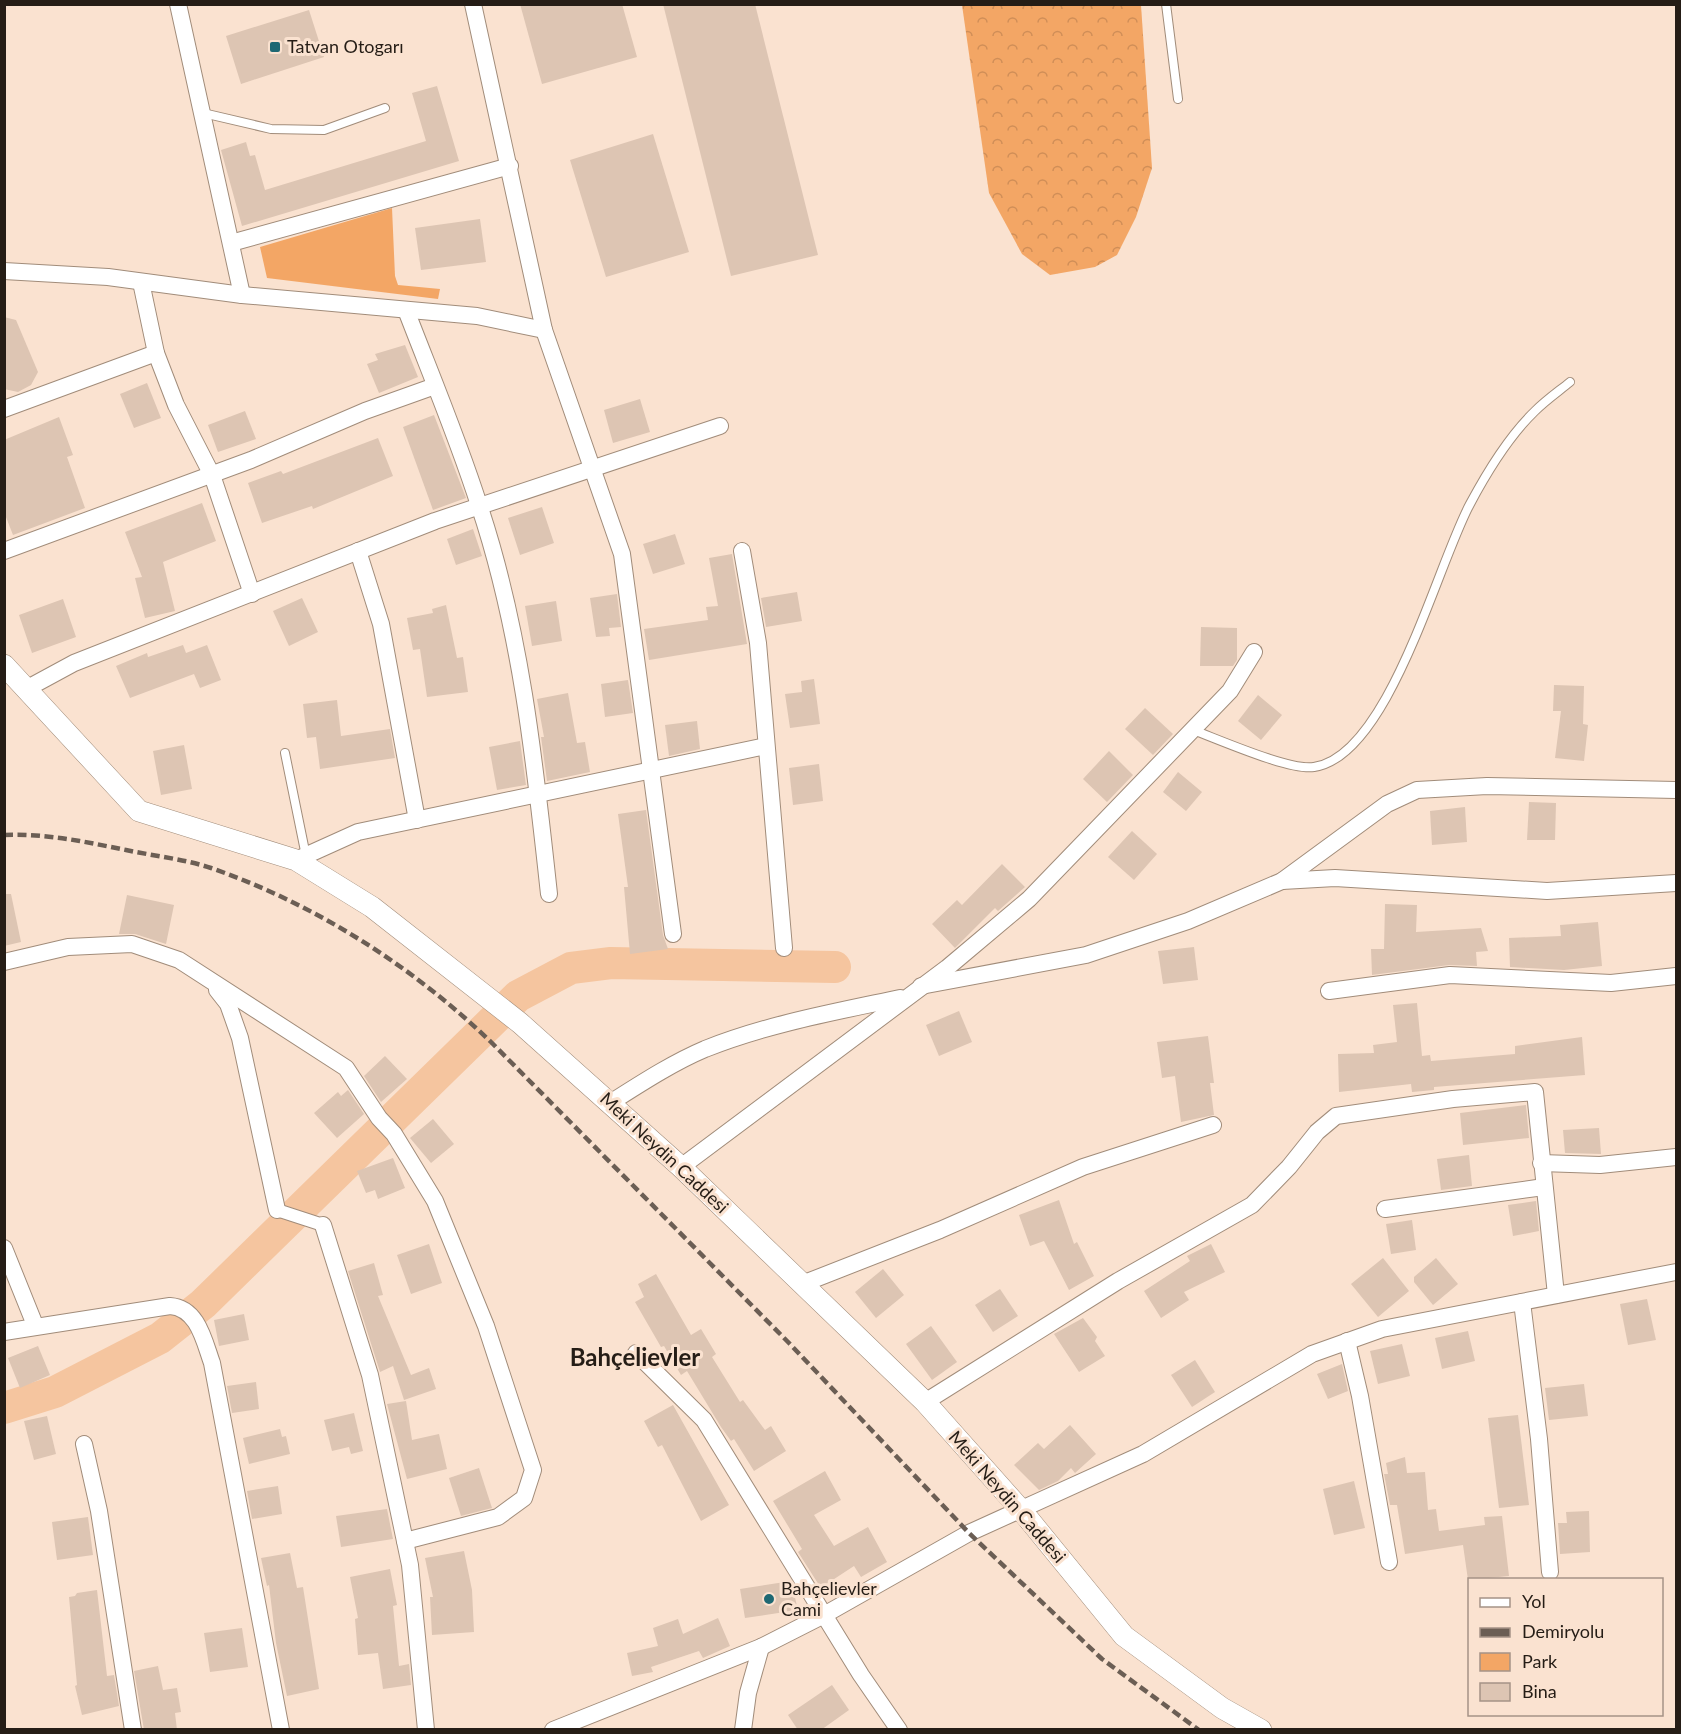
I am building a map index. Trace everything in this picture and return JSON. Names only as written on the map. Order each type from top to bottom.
[{"type":"street","points":[[178,4],[242,295]]},
{"type":"street","points":[[474,4],[544,330],[622,554],[673,934]]},
{"type":"street","points":[[231,243],[510,166]]},
{"type":"street","points":[[4,272],[108,277],[242,295],[477,316],[544,330]]},
{"type":"street","points":[[141,282],[156,353],[176,405],[212,475],[252,594]]},
{"type":"street","points":[[406,310],[480,506],[500,580],[515,649],[539,795],[549,894]]},
{"type":"street","points":[[4,409],[156,353]]},
{"type":"street","points":[[4,552],[212,475],[365,411],[435,387]]},
{"type":"street","points":[[26,689],[74,663],[358,551],[480,506],[720,426]]},
{"type":"street","points":[[358,551],[381,624],[417,820]]},
{"type":"street","points":[[742,551],[758,643],[784,948]]},
{"type":"street","points":[[681,1167],[921,986],[1029,899],[1230,691],[1254,652]]},
{"type":"street","name":"Meki Neydin Caddesi","points":[[4,665],[139,810],[301,858],[372,908],[491,999],[681,1167],[925,1402],[1022,1510],[1124,1636],[1222,1708],[1261,1730]]},
{"type":"street","points":[[301,858],[358,832],[766,747]]},
{"type":"street","points":[[921,986],[1086,955],[1188,921],[1282,881],[1387,804],[1417,790],[1487,786],[1677,790]]},
{"type":"street","points":[[1282,881],[1335,878],[1547,891],[1677,883]]},
{"type":"street","points":[[4,962],[68,947],[132,944],[179,960],[346,1068],[379,1118],[394,1134],[440,1212],[486,1326],[533,1470],[524,1498],[498,1517],[405,1541]]},
{"type":"street","points":[[1329,991],[1450,975],[1611,983],[1677,976]]},
{"type":"street","points":[[209,979],[228,1004],[240,1038],[277,1210],[323,1225],[370,1375],[410,1565],[426,1730]]},
{"type":"street","points":[[610,1103],[643,1081],[704,1050],[798,1020],[908,996]]},
{"type":"street","points":[[925,1402],[1118,1281],[1252,1205],[1289,1167],[1317,1132],[1336,1116],[1453,1099],[1535,1092],[1556,1295]]},
{"type":"street","points":[[802,1284],[940,1230],[1083,1167],[1213,1125]]},
{"type":"street","points":[[1541,1163],[1600,1165],[1677,1157]]},
{"type":"street","points":[[1384,1209],[1544,1187]]},
{"type":"street","points":[[4,1248],[35,1325]]},
{"type":"street","points":[[553,1730],[761,1647],[824,1615],[969,1533],[1143,1454],[1312,1354],[1382,1329],[1677,1272]]},
{"type":"street","points":[[1522,1302],[1539,1439],[1550,1572]]},
{"type":"street","points":[[4,1332],[35,1325],[92,1320],[170,1306],[181,1308],[198,1324],[212,1363],[281,1730]]},
{"type":"street","points":[[1347,1341],[1360,1396],[1389,1562]]},
{"type":"street","points":[[636,1353],[704,1420],[861,1675],[898,1730]]},
{"type":"street","points":[[84,1444],[99,1511],[133,1730]]},
{"type":"street","points":[[743,1730],[748,1694],[761,1647]]},
{"type":"lane","points":[[1166,4],[1178,99]]},
{"type":"lane","points":[[203,113],[271,129],[324,130],[385,108]]},
{"type":"lane","points":[[1193,730],[1307,768],[1335,760],[1366,732],[1396,683],[1454,536],[1475,495],[1500,455],[1534,411],[1570,382]]},
{"type":"lane","points":[[285,753],[301,858]]},
{"type":"green space","points":[[962,5],[1141,5],[1152,168],[1136,217],[1117,255],[1095,267],[1050,275],[1022,254],[989,193]]},
{"type":"green space","points":[[392,208],[395,276],[398,285],[440,289],[438,299],[267,278],[260,247]]},
{"type":"building","points":[[520,4],[622,4],[637,57],[542,84]]},
{"type":"building","points":[[663,4],[755,4],[818,255],[731,276]]},
{"type":"building","name":"Tatvan Otogarı","points":[[309,10],[324,57],[241,84],[226,36]]},
{"type":"building","points":[[437,86],[459,161],[242,226],[221,150],[246,142],[250,156],[255,155],[265,190],[426,141],[412,93]]},
{"type":"building","points":[[653,134],[689,252],[606,277],[570,160]]},
{"type":"building","points":[[480,219],[486,262],[421,270],[415,228]]},
{"type":"building","points":[[4,317],[16,320],[38,372],[31,385],[18,392],[4,389]]},
{"type":"building","points":[[405,345],[418,377],[379,393],[367,364],[378,360],[375,354]]},
{"type":"building","points":[[147,383],[161,418],[134,428],[120,394]]},
{"type":"building","points":[[640,399],[650,432],[613,443],[604,410]]},
{"type":"building","points":[[245,411],[256,439],[218,452],[208,425]]},
{"type":"building","points":[[434,415],[466,498],[433,510],[403,427]]},
{"type":"building","points":[[59,417],[73,455],[67,457],[85,508],[13,535],[4,512],[4,440]]},
{"type":"building","points":[[378,438],[393,476],[313,509],[312,506],[262,523],[248,483],[281,471],[283,474]]},
{"type":"building","points":[[202,503],[216,541],[163,562],[175,611],[145,618],[135,578],[142,577],[125,532]]},
{"type":"building","points":[[542,507],[554,543],[520,555],[508,518]]},
{"type":"building","points":[[473,529],[482,556],[456,565],[447,539]]},
{"type":"building","points":[[675,534],[685,564],[653,574],[643,544]]},
{"type":"building","points":[[732,554],[747,644],[649,660],[644,629],[708,620],[706,607],[718,606],[709,558]]},
{"type":"building","points":[[797,592],[802,621],[766,627],[761,598]]},
{"type":"building","points":[[617,594],[621,627],[609,628],[610,636],[596,637],[590,598]]},
{"type":"building","points":[[302,598],[318,632],[289,646],[273,611]]},
{"type":"building","points":[[63,599],[76,637],[32,653],[19,615]]},
{"type":"building","points":[[556,601],[562,641],[532,646],[525,606]]},
{"type":"building","points":[[446,605],[457,658],[463,657],[468,692],[427,697],[420,649],[413,650],[407,618],[433,613],[432,609]]},
{"type":"building","points":[[1201,627],[1237,628],[1237,660],[1233,666],[1200,666]]},
{"type":"building","points":[[183,645],[186,653],[207,645],[221,680],[200,688],[194,674],[130,698],[116,666],[147,653],[148,657]]},
{"type":"building","points":[[814,679],[820,724],[790,728],[785,694],[802,692],[801,681]]},
{"type":"building","points":[[628,680],[633,713],[605,717],[601,684]]},
{"type":"building","points":[[1554,685],[1584,686],[1583,724],[1588,725],[1584,761],[1555,758],[1561,711],[1553,711]]},
{"type":"building","points":[[568,693],[577,743],[585,742],[590,772],[547,781],[541,737],[544,737],[537,699]]},
{"type":"building","points":[[1258,695],[1282,715],[1261,740],[1238,721]]},
{"type":"building","points":[[337,700],[341,736],[390,729],[395,758],[320,769],[316,737],[307,738],[303,704]]},
{"type":"building","points":[[1145,708],[1173,734],[1153,755],[1125,729]]},
{"type":"building","points":[[697,721],[700,749],[669,756],[665,725]]},
{"type":"building","points":[[520,741],[526,785],[497,790],[489,747]]},
{"type":"building","points":[[184,745],[192,789],[161,795],[153,751]]},
{"type":"building","points":[[1109,751],[1133,775],[1107,802],[1083,779]]},
{"type":"building","points":[[819,764],[823,801],[793,805],[789,768]]},
{"type":"building","points":[[1178,772],[1202,792],[1186,811],[1163,792]]},
{"type":"building","points":[[1529,802],[1556,803],[1555,840],[1527,840]]},
{"type":"building","points":[[1465,807],[1467,842],[1432,845],[1430,811]]},
{"type":"building","points":[[646,810],[663,935],[668,949],[630,954],[624,887],[628,887],[618,814]]},
{"type":"building","points":[[1132,831],[1157,854],[1134,880],[1108,857]]},
{"type":"building","points":[[1002,864],[1025,887],[998,911],[995,908],[955,948],[932,924],[957,900],[962,905]]},
{"type":"building","points":[[4,894],[11,894],[21,942],[4,946]]},
{"type":"building","points":[[127,895],[174,905],[166,944],[135,934],[119,934]]},
{"type":"building","points":[[1385,904],[1417,905],[1416,932],[1481,928],[1488,951],[1476,952],[1477,966],[1449,965],[1372,975],[1371,949],[1384,949]]},
{"type":"building","points":[[1598,922],[1602,966],[1564,970],[1510,967],[1509,938],[1561,936],[1560,925]]},
{"type":"building","points":[[1194,947],[1198,980],[1163,984],[1158,951]]},
{"type":"building","points":[[1417,1003],[1422,1056],[1430,1055],[1431,1061],[1515,1054],[1515,1046],[1582,1037],[1585,1075],[1434,1087],[1434,1090],[1412,1092],[1411,1084],[1339,1092],[1338,1054],[1374,1053],[1373,1045],[1397,1042],[1393,1005]]},
{"type":"building","points":[[959,1011],[972,1042],[939,1056],[926,1025]]},
{"type":"building","points":[[1208,1036],[1214,1083],[1210,1083],[1214,1115],[1181,1122],[1175,1076],[1162,1078],[1157,1042]]},
{"type":"building","points":[[385,1056],[407,1079],[381,1102],[364,1076]]},
{"type":"building","points":[[348,1090],[364,1114],[337,1138],[314,1113],[338,1092],[341,1096]]},
{"type":"building","points":[[1526,1105],[1529,1138],[1463,1145],[1460,1113]]},
{"type":"building","points":[[433,1119],[454,1144],[431,1163],[410,1138]]},
{"type":"building","points":[[1599,1128],[1601,1154],[1565,1153],[1563,1130]]},
{"type":"building","points":[[1469,1155],[1472,1186],[1441,1190],[1437,1159]]},
{"type":"building","points":[[393,1158],[405,1188],[378,1199],[375,1190],[366,1193],[357,1171]]},
{"type":"building","points":[[1059,1200],[1074,1244],[1077,1242],[1094,1276],[1069,1290],[1044,1241],[1030,1246],[1019,1215]]},
{"type":"building","points":[[1536,1201],[1539,1231],[1513,1236],[1508,1205]]},
{"type":"building","points":[[1412,1220],[1416,1250],[1391,1254],[1386,1224]]},
{"type":"building","points":[[429,1244],[442,1283],[411,1294],[397,1255]]},
{"type":"building","points":[[1211,1244],[1225,1272],[1184,1292],[1189,1300],[1161,1318],[1144,1291],[1190,1261],[1187,1256]]},
{"type":"building","points":[[1383,1258],[1409,1291],[1378,1317],[1351,1284]]},
{"type":"building","points":[[1436,1258],[1458,1284],[1433,1305],[1414,1282],[1414,1277]]},
{"type":"building","points":[[374,1263],[383,1295],[378,1296],[411,1375],[429,1368],[436,1389],[404,1400],[393,1366],[380,1372],[348,1271]]},
{"type":"building","points":[[883,1269],[904,1295],[876,1318],[855,1292]]},
{"type":"building","points":[[656,1274],[691,1335],[701,1329],[716,1354],[712,1357],[740,1402],[743,1400],[765,1430],[771,1426],[786,1451],[754,1471],[734,1439],[731,1441],[721,1427],[687,1371],[681,1375],[664,1346],[661,1347],[635,1302],[644,1297],[638,1284]]},
{"type":"building","points":[[1000,1289],[1018,1316],[993,1332],[975,1305]]},
{"type":"building","points":[[1647,1299],[1656,1340],[1628,1345],[1620,1304]]},
{"type":"building","points":[[244,1314],[249,1340],[219,1346],[214,1320]]},
{"type":"building","points":[[1083,1318],[1097,1337],[1095,1341],[1105,1356],[1079,1372],[1054,1334]]},
{"type":"building","points":[[931,1326],[957,1362],[932,1380],[906,1344]]},
{"type":"building","points":[[1468,1331],[1475,1361],[1442,1369],[1435,1338]]},
{"type":"building","points":[[1402,1344],[1410,1376],[1378,1384],[1370,1351]]},
{"type":"building","points":[[38,1346],[50,1375],[20,1388],[8,1358]]},
{"type":"building","points":[[1195,1360],[1215,1392],[1192,1407],[1171,1375]]},
{"type":"building","points":[[1342,1364],[1348,1391],[1328,1399],[1317,1374]]},
{"type":"building","points":[[256,1382],[259,1409],[232,1413],[227,1386]]},
{"type":"building","points":[[1584,1384],[1588,1416],[1549,1420],[1545,1388]]},
{"type":"building","points":[[406,1401],[412,1440],[439,1434],[447,1469],[407,1479],[387,1404]]},
{"type":"building","points":[[673,1405],[729,1505],[701,1521],[662,1445],[658,1447],[644,1421]]},
{"type":"building","points":[[354,1413],[363,1451],[351,1454],[349,1447],[332,1451],[324,1420]]},
{"type":"building","points":[[1518,1415],[1529,1505],[1499,1508],[1488,1418]]},
{"type":"building","points":[[47,1416],[56,1454],[34,1460],[24,1421]]},
{"type":"building","points":[[1070,1425],[1096,1454],[1075,1473],[1071,1468],[1058,1481],[1039,1490],[1014,1465],[1038,1443],[1044,1449]]},
{"type":"building","points":[[280,1429],[282,1437],[286,1436],[290,1454],[249,1464],[243,1438]]},
{"type":"building","points":[[1405,1457],[1407,1473],[1425,1472],[1428,1510],[1436,1509],[1439,1531],[1485,1525],[1484,1517],[1502,1516],[1509,1576],[1468,1578],[1468,1580],[1463,1545],[1405,1554],[1397,1505],[1390,1505],[1384,1474],[1388,1474],[1386,1463]]},
{"type":"building","points":[[479,1468],[492,1508],[461,1516],[449,1478]]},
{"type":"building","points":[[825,1471],[841,1500],[814,1515],[834,1546],[868,1527],[887,1562],[861,1577],[854,1566],[825,1585],[819,1585],[798,1552],[802,1549],[773,1501]]},
{"type":"building","points":[[1354,1481],[1365,1528],[1334,1535],[1323,1489]]},
{"type":"building","points":[[278,1486],[282,1514],[252,1519],[247,1491]]},
{"type":"building","points":[[387,1509],[393,1539],[341,1547],[336,1516]]},
{"type":"building","points":[[1589,1511],[1590,1552],[1560,1554],[1558,1523],[1567,1523],[1566,1512]]},
{"type":"building","points":[[88,1517],[93,1555],[57,1560],[52,1522]]},
{"type":"building","points":[[464,1551],[472,1590],[474,1632],[432,1635],[430,1597],[433,1597],[425,1558]]},
{"type":"building","points":[[290,1553],[297,1588],[303,1587],[319,1689],[287,1696],[276,1643],[269,1585],[267,1586],[261,1558]]},
{"type":"building","points":[[390,1569],[397,1605],[393,1606],[399,1666],[409,1664],[411,1685],[383,1689],[378,1653],[358,1655],[355,1619],[358,1618],[350,1577]]},
{"type":"building","name":"Bahçelievler Cami","points":[[791,1581],[798,1610],[745,1618],[740,1589]]},
{"type":"building","points":[[97,1590],[107,1676],[114,1675],[119,1706],[82,1715],[75,1686],[77,1685],[69,1597],[77,1593]]},
{"type":"building","points":[[718,1618],[730,1646],[703,1658],[699,1651],[651,1667],[653,1672],[632,1676],[627,1653],[658,1646],[653,1628],[678,1619],[683,1634]]},
{"type":"building","points":[[242,1628],[248,1667],[210,1672],[204,1633]]},
{"type":"building","points":[[158,1666],[163,1690],[177,1688],[181,1712],[175,1713],[177,1730],[144,1730],[134,1671]]},
{"type":"building","points":[[832,1685],[849,1710],[821,1730],[798,1730],[788,1715]]},
{"type":"waterway","points":[[4,1408],[55,1392],[160,1338],[203,1304],[518,996],[571,968],[611,963],[835,967]]},
{"type":"railway","points":[[4,835],[35,835],[65,839],[180,860],[211,868],[288,900],[324,919],[360,940],[429,988],[491,1042],[789,1343],[969,1533],[1102,1659],[1199,1730]]},
{"type":"place","name":"Tatvan Otogarı","points":[[275,47]]},
{"type":"place","name":"Bahçelievler Cami","points":[[769,1599]]},
{"type":"district","name":"Bahçelievler","points":[[635,1358]]}]
